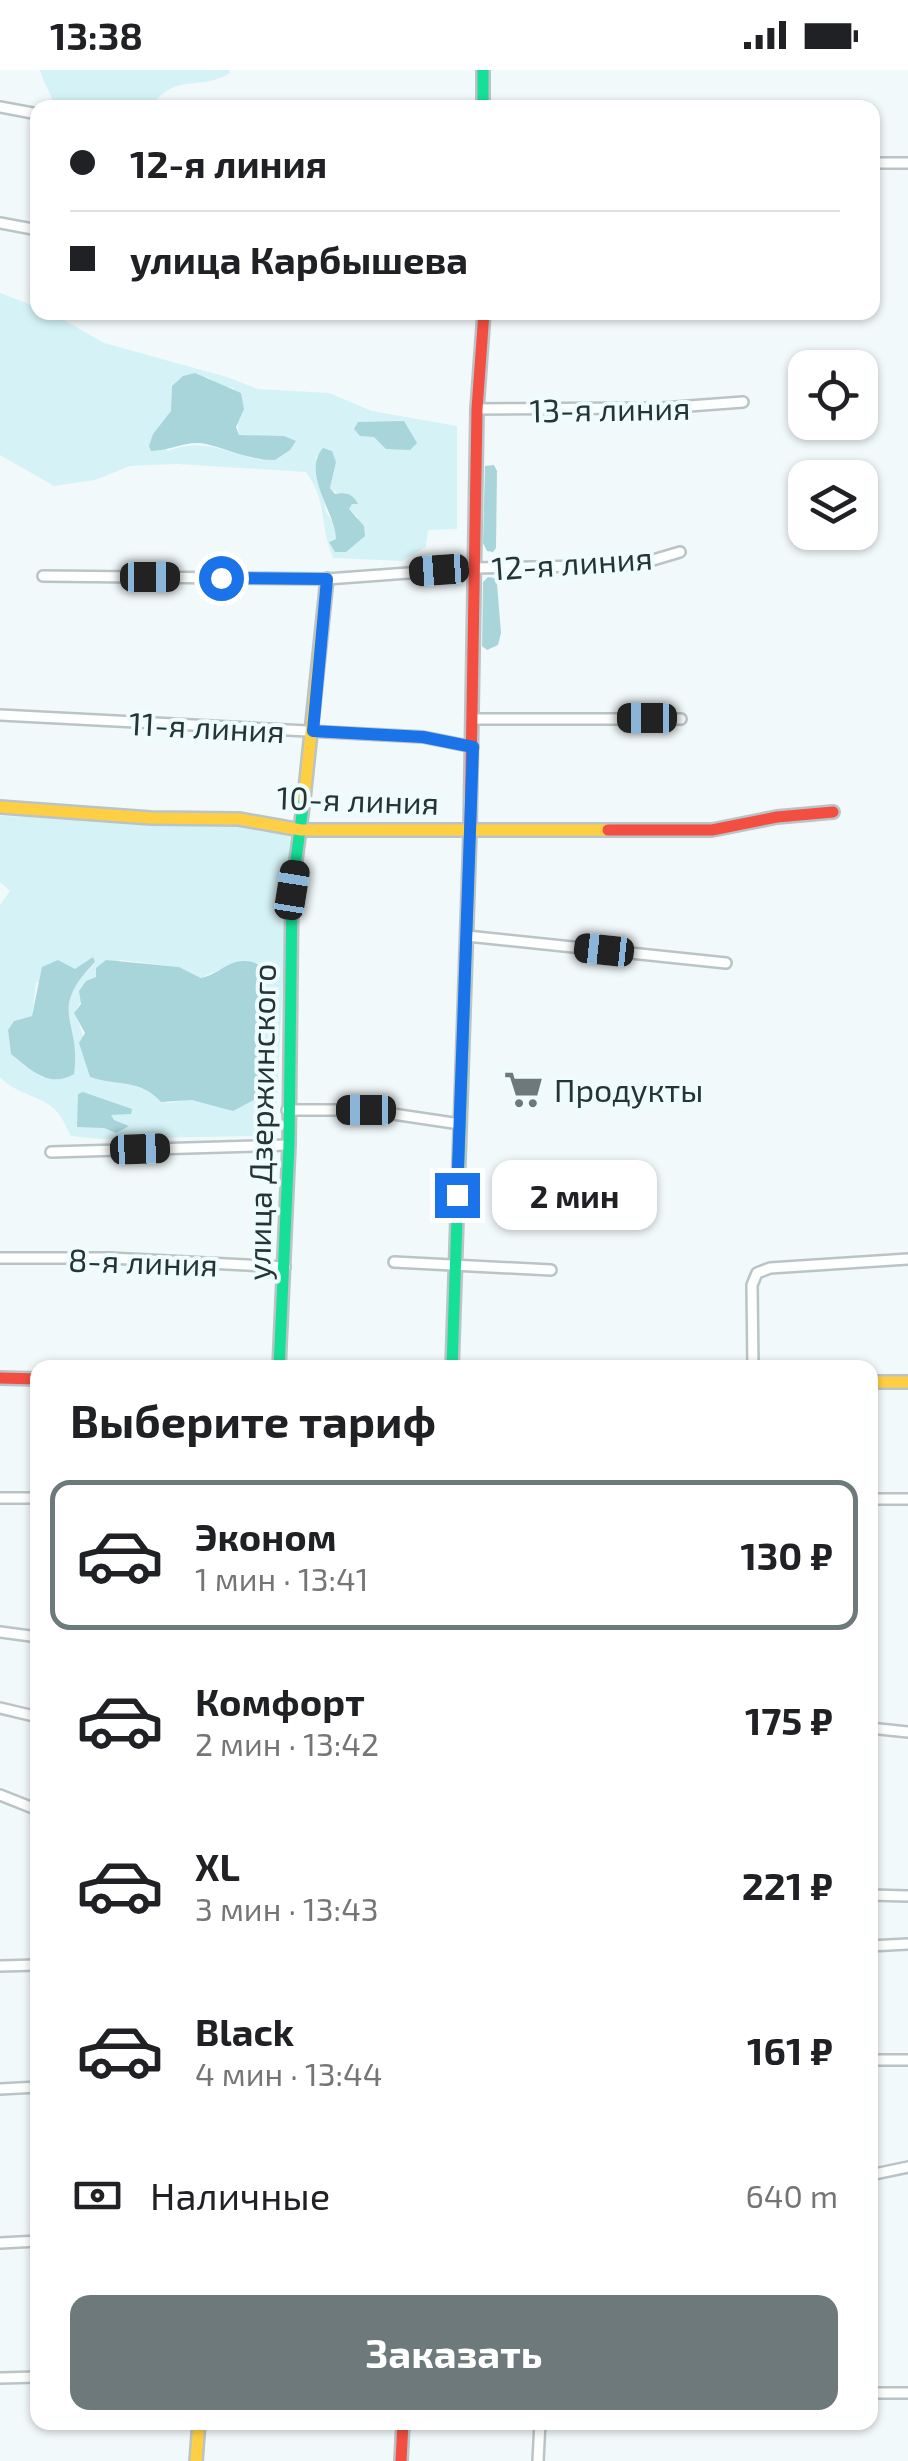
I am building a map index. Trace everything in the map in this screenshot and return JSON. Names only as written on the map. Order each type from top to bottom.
[{"type":"street","points":[[483,70],[483,100]]},
{"type":"street","points":[[0,107],[30,113]]},
{"type":"street","points":[[880,163],[908,163]]},
{"type":"street","points":[[0,223],[30,229]]},
{"type":"street","points":[[452,1360],[474,718],[477,409],[483,320]]},
{"type":"street","name":"13-я линия","points":[[477,409],[662,408],[743,402]]},
{"type":"street","name":"12-я линия","points":[[43,576],[327,579],[476,568],[636,564],[680,552]]},
{"type":"street","name":"улица Дзержинского","points":[[280,1360],[290,1145],[292,890],[302,830],[327,579]]},
{"type":"street","name":"11-я линия","points":[[0,715],[423,737],[473,747]]},
{"type":"street","points":[[474,718],[681,718]]},
{"type":"street","name":"10-я линия","points":[[0,807],[151,818],[239,819],[302,830],[712,830],[777,817],[833,812]]},
{"type":"street","points":[[468,936],[726,962]]},
{"type":"street","points":[[288,1110],[366,1110],[460,1124]]},
{"type":"street","points":[[51,1152],[290,1145]]},
{"type":"street","name":"8-я линия","points":[[0,1258],[110,1258],[286,1268]]},
{"type":"street","points":[[753,1360],[752,1284],[756,1273],[770,1268],[908,1260]]},
{"type":"street","points":[[394,1262],[551,1270]]},
{"type":"street","points":[[0,1378],[30,1378]]},
{"type":"street","points":[[878,1382],[908,1382]]},
{"type":"street","points":[[0,1498],[30,1498]]},
{"type":"street","points":[[878,1498],[908,1499]]},
{"type":"street","points":[[0,1632],[30,1637]]},
{"type":"street","points":[[0,1708],[30,1715]]},
{"type":"street","points":[[878,1729],[908,1732]]},
{"type":"street","points":[[0,1795],[30,1807]]},
{"type":"street","points":[[878,1895],[908,1896]]},
{"type":"street","points":[[878,1946],[908,1944]]},
{"type":"street","points":[[0,1966],[30,1966]]},
{"type":"street","points":[[878,2060],[908,2060]]},
{"type":"street","points":[[0,2088],[30,2087]]},
{"type":"street","points":[[878,2173],[908,2167]]},
{"type":"street","points":[[0,2243],[30,2241]]},
{"type":"street","points":[[0,2378],[30,2377]]},
{"type":"street","points":[[878,2393],[908,2393]]},
{"type":"street","points":[[196,2461],[198,2430]]},
{"type":"street","points":[[401,2461],[403,2430]]},
{"type":"street","points":[[538,2461],[540,2430]]},
{"type":"shaded area","points":[[40,70],[230,70],[218,79],[170,89],[157,100],[53,100]]},
{"type":"shaded area","points":[[0,293],[30,304],[30,320],[64,320],[104,343],[258,389],[329,393],[372,411],[457,426],[457,529],[428,530],[426,547],[402,561],[333,558],[318,494],[306,472],[177,464],[130,466],[95,480],[54,486],[0,455]],"holes":[[[207,377],[221,386],[234,388],[239,435],[252,436],[261,460],[214,447],[193,445],[168,451],[153,434]],[[316,456],[336,462],[330,488],[352,504],[348,509],[358,517],[358,540],[346,552],[330,541],[336,539],[336,527],[326,512]]]},
{"type":"shaded area","points":[[195,373],[241,393],[244,409],[236,427],[239,435],[284,436],[296,441],[290,450],[275,460],[199,443],[151,451],[153,434],[171,411],[172,386],[183,376]]},
{"type":"shaded area","points":[[404,421],[417,443],[410,450],[386,449],[374,437],[360,436],[354,429],[358,422]]},
{"type":"shaded area","points":[[323,448],[332,451],[336,462],[330,488],[335,494],[354,498],[358,504],[349,509],[364,526],[365,536],[346,552],[335,552],[329,542],[336,539],[335,529],[316,470]]},
{"type":"shaded area","points":[[494,465],[497,471],[493,552],[487,551],[483,543],[485,466]]},
{"type":"shaded area","points":[[488,577],[497,584],[501,633],[498,645],[487,650],[482,646],[483,582]]},
{"type":"shaded area","points":[[0,816],[241,821],[290,834],[276,1118],[271,1132],[254,1136],[71,1136],[52,1107],[0,1077],[0,905],[10,891],[0,882]],"holes":[[[93,958],[95,963],[71,996],[73,1037],[43,1078],[11,1054],[8,1030],[14,1021],[32,1016],[36,983]],[[120,960],[179,967],[201,978],[236,962],[262,1006],[255,1042],[263,1082],[171,1103],[137,1087],[90,1077],[74,1013],[96,977]]]},
{"type":"shaded area","points":[[93,957],[95,962],[80,979],[69,1005],[74,1074],[56,1079],[40,1075],[11,1054],[8,1030],[14,1021],[32,1016],[42,967],[58,960],[75,969]]},
{"type":"shaded area","points":[[106,960],[179,967],[201,978],[236,962],[251,961],[260,966],[264,987],[256,1049],[261,1096],[233,1111],[192,1100],[161,1102],[137,1086],[90,1077],[79,1043],[85,1033],[74,1013],[81,1004],[79,991],[86,981],[96,977],[96,968]]},
{"type":"shaded area","points":[[83,1092],[132,1109],[131,1114],[111,1115],[129,1126],[116,1133],[104,1128],[77,1127],[78,1094]]},
{"type":"traffic: fast","points":[[483,70],[483,100]]},
{"type":"traffic: fast","points":[[279,1360],[289,1145],[292,890],[304,799]]},
{"type":"traffic: fast","points":[[452,1360],[470,832]]},
{"type":"traffic: slow","points":[[304,799],[327,579]]},
{"type":"traffic: slow","points":[[0,807],[151,818],[239,819],[301,830],[608,830]]},
{"type":"traffic: slow","points":[[878,1382],[908,1382]]},
{"type":"traffic: slow","points":[[196,2461],[198,2430]]},
{"type":"traffic: jam","points":[[470,832],[477,409],[483,320]]},
{"type":"traffic: jam","points":[[608,830],[712,830],[777,817],[833,812]]},
{"type":"traffic: jam","points":[[0,1378],[30,1379]]},
{"type":"traffic: jam","points":[[401,2461],[403,2430]]},
{"type":"place","name":"Продукты","points":[[524,1089]]},
{"type":"route","points":[[221,578],[327,579],[313,731],[423,737],[473,747],[457,1195]]}]
